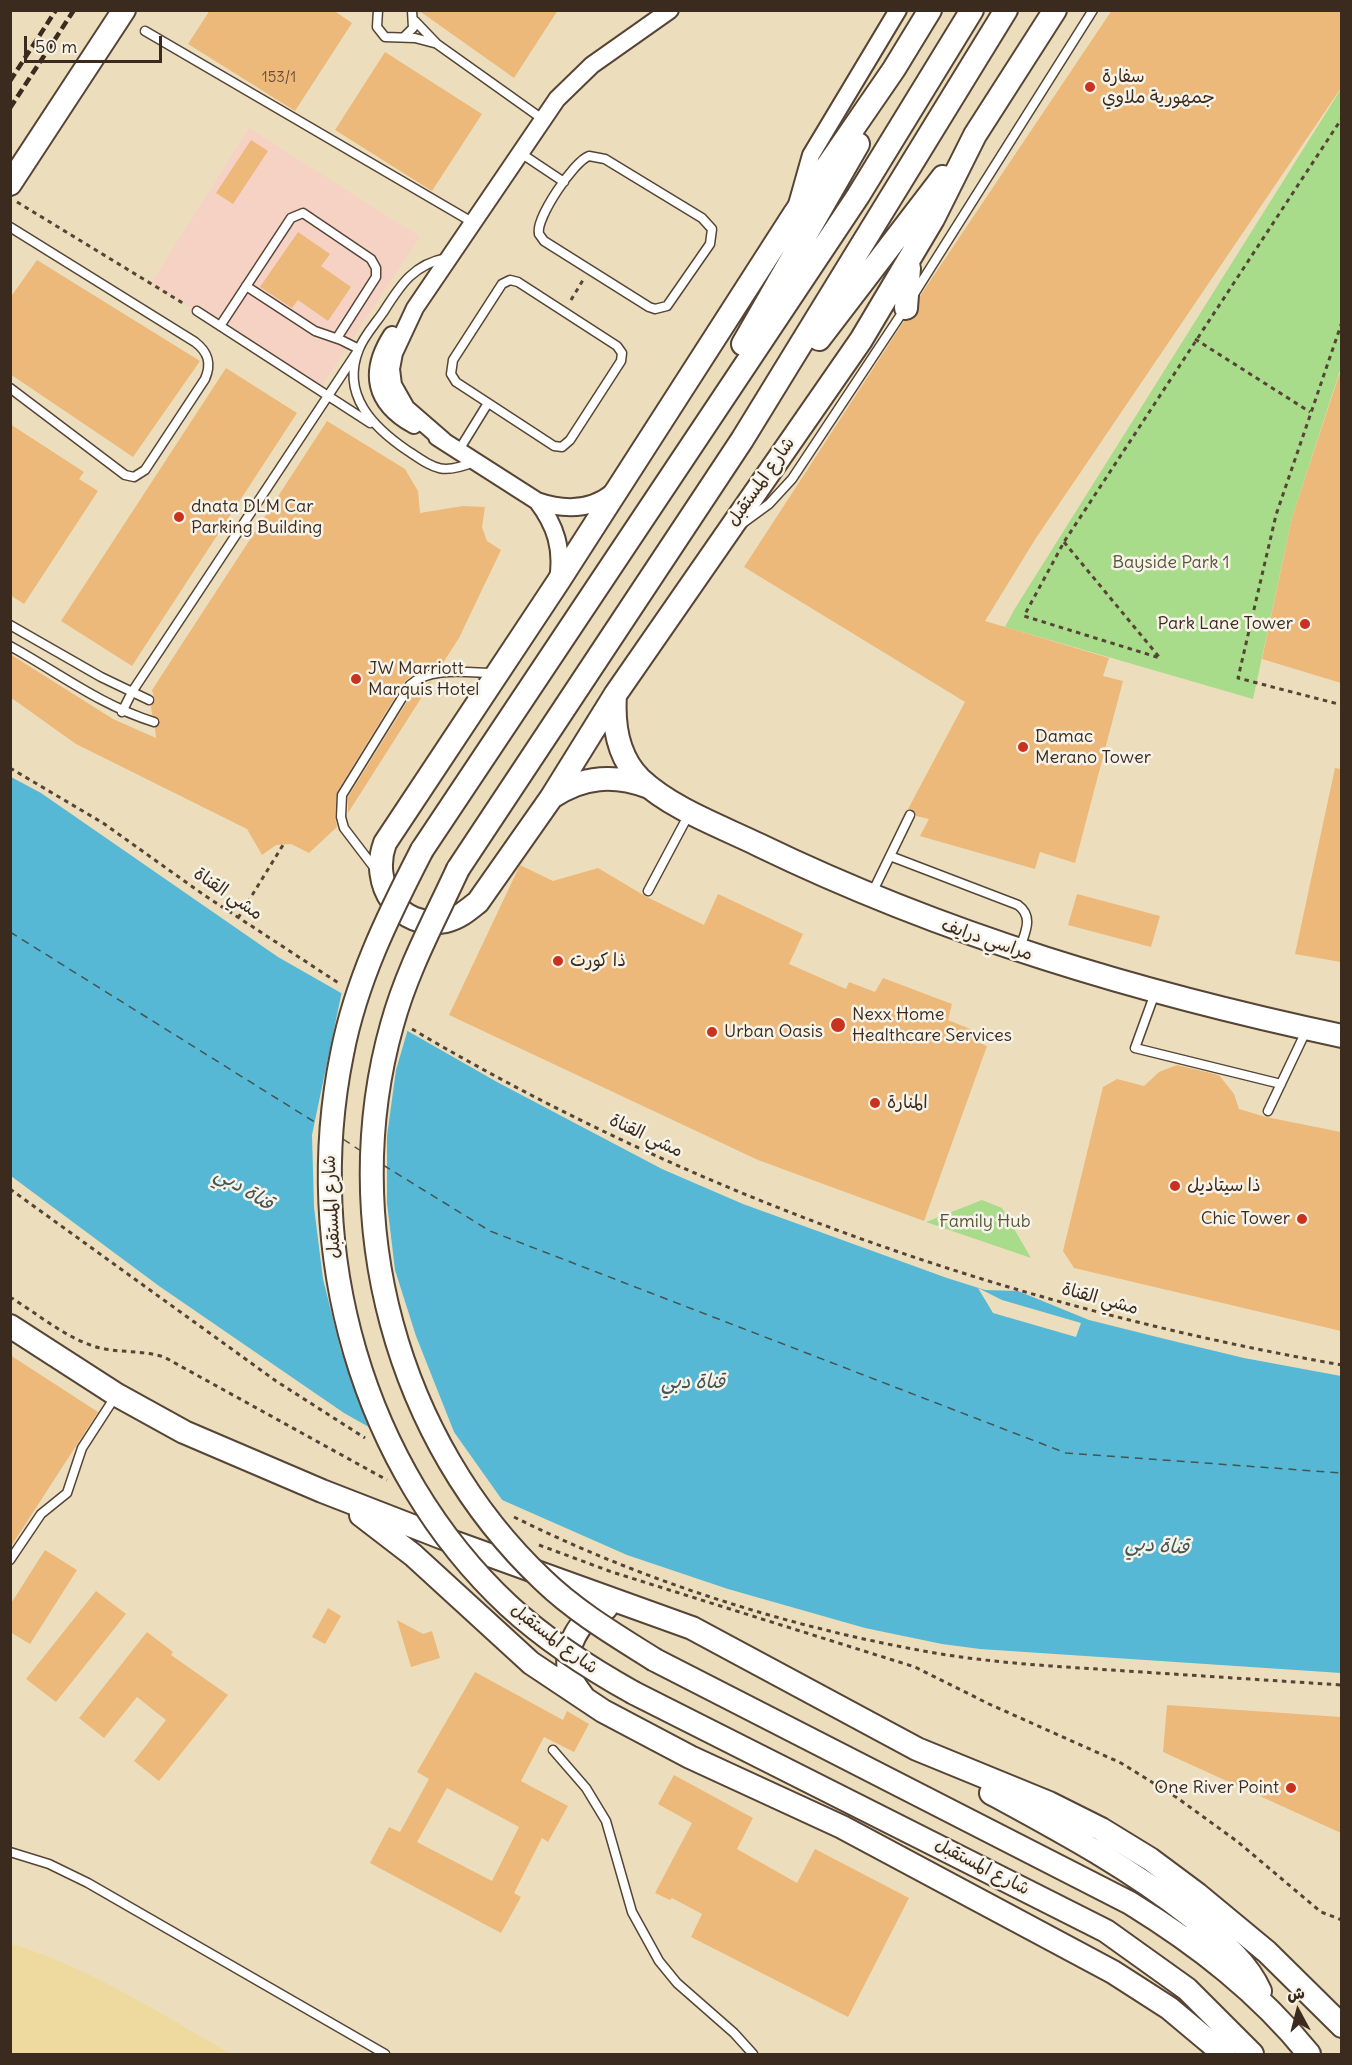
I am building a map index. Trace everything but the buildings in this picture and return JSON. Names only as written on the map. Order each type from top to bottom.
[{"type":"main road","points":[[10,184],[124,10]]},
{"type":"main road","points":[[380,873],[380,858],[385,843],[558,582],[795,213],[894,69],[930,10]]},
{"type":"main road","name":"شارع المستقبل","points":[[972,10],[858,196],[422,850],[392,907],[366,970],[342,1053],[334,1095],[329,1192],[334,1256],[343,1309],[364,1381],[385,1431],[427,1506],[452,1541],[509,1606],[574,1659],[634,1693],[1106,1931],[1187,1989],[1252,2055]]},
{"type":"main road","name":"شارع المستقبل","points":[[1006,10],[742,440],[458,869],[404,987],[385,1054],[376,1104],[371,1185],[378,1265],[386,1305],[410,1382],[426,1419],[466,1489],[490,1522],[544,1582],[580,1610],[655,1660],[1130,1903],[1200,1950],[1265,2004],[1309,2055]]},
{"type":"main road","name":"شارع المستقبل","points":[[380,873],[388,897],[407,915],[426,921],[445,921],[463,914],[478,902],[551,798],[615,695],[861,340],[910,260],[975,135],[1055,10]]},
{"type":"main road","points":[[711,417],[745,341],[858,144],[894,69]]},
{"type":"main road","points":[[742,440],[975,135]]},
{"type":"main road","points":[[906,308],[910,260]]},
{"type":"main road","name":"مراسي درايف","points":[[615,695],[615,722],[620,747],[639,778],[690,811],[871,895],[1019,951],[1155,993],[1341,1036]]},
{"type":"main road","name":"مراسي درايف","points":[[551,798],[564,789],[593,779],[624,779],[653,789]]},
{"type":"main road","points":[[10,1326],[117,1395],[184,1432],[322,1491],[622,1604],[669,1619],[714,1638],[1085,1844],[1163,1896],[1235,1954],[1253,1977],[1265,2004]]},
{"type":"main road","points":[[322,1491],[392,1537],[506,1642],[557,1682],[584,1699],[690,1757],[852,1832],[1113,1972],[1169,2008],[1224,2055]]},
{"type":"main road","points":[[584,1699],[571,1677],[568,1652],[578,1628],[597,1611],[622,1604]]},
{"type":"main road","points":[[917,1749],[1075,1815],[1150,1859],[1267,1952],[1341,2026]]},
{"type":"street","points":[[558,582],[560,565],[558,539],[548,515],[537,501],[444,441],[406,408],[393,385],[392,361],[415,308],[541,118],[556,99],[592,65],[670,10]]},
{"type":"street","points":[[795,213],[804,173],[811,155],[898,10]]},
{"type":"street","points":[[537,501],[565,508],[579,507],[607,497],[618,488]]},
{"type":"lane","points":[[412,10],[415,21],[437,44],[541,118]]},
{"type":"lane","points":[[727,531],[756,514],[792,479],[906,308],[1093,10]]},
{"type":"lane","points":[[375,12],[377,27],[385,37],[391,39],[404,37],[437,44]]},
{"type":"lane","points":[[404,37],[415,21]]},
{"type":"lane","points":[[145,31],[472,222]]},
{"type":"lane","points":[[519,152],[564,182]]},
{"type":"lane","points":[[597,156],[702,218],[712,229],[710,244],[672,302],[661,309],[649,307],[590,269],[544,241],[539,234],[540,221],[581,159],[597,156]]},
{"type":"lane","points":[[220,326],[293,215],[308,214],[371,260],[376,268],[376,277],[337,338]]},
{"type":"lane","points":[[10,227],[195,342],[207,354],[209,362],[204,378],[145,470],[134,477],[124,475],[10,388]]},
{"type":"lane","points":[[122,712],[132,692],[329,397],[401,284],[422,266],[448,258]]},
{"type":"lane","points":[[510,280],[518,282],[563,311],[617,346],[622,357],[568,443],[562,447],[554,446],[456,382],[450,370],[453,360],[502,284],[510,280]]},
{"type":"lane","points":[[246,286],[315,331],[337,338],[359,349]]},
{"type":"lane","points":[[196,311],[436,468],[450,470],[476,461]]},
{"type":"lane","points":[[359,349],[355,380],[358,397],[375,427]]},
{"type":"lane","points":[[459,450],[488,403]]},
{"type":"lane","points":[[10,625],[150,700]]},
{"type":"lane","points":[[10,646],[55,675],[122,712],[154,722]]},
{"type":"lane","points":[[380,873],[344,828],[341,817],[342,795],[410,685],[418,678],[449,673],[496,673]]},
{"type":"lane","points":[[648,891],[690,811]]},
{"type":"lane","points":[[871,895],[910,815]]},
{"type":"lane","points":[[890,856],[1023,909],[1028,921],[1019,951]]},
{"type":"lane","points":[[1155,993],[1135,1048],[1281,1084]]},
{"type":"lane","points":[[1268,1111],[1308,1029]]},
{"type":"lane","points":[[10,1560],[41,1514],[61,1498],[71,1486],[82,1448],[117,1395]]},
{"type":"lane","points":[[553,1749],[586,1788],[606,1821],[632,1912],[659,1961],[677,1983],[734,2033],[753,2055]]},
{"type":"lane","points":[[10,1852],[49,1864],[88,1883],[385,2055]]},
{"type":"path","points":[[1064,543],[1160,658],[1023,616],[1064,543],[1341,118]]},
{"type":"path","points":[[10,198],[196,311]]},
{"type":"path","points":[[563,311],[590,269]]},
{"type":"path","points":[[1341,322],[1276,515],[1238,678],[1341,705]]},
{"type":"path","points":[[1195,339],[1310,412]]},
{"type":"path","name":"مشي القناة","points":[[10,768],[103,823],[238,918],[342,986]]},
{"type":"path","points":[[238,918],[283,845]]},
{"type":"path","name":"مشي القناة","points":[[409,1027],[525,1092],[604,1132],[766,1204],[849,1236],[945,1268],[1096,1312],[1206,1339],[1341,1365]]},
{"type":"path","points":[[10,1189],[276,1381],[372,1442]]},
{"type":"path","points":[[10,1297],[74,1338],[97,1347],[150,1352],[164,1357],[396,1484]]},
{"type":"path","points":[[511,1516],[583,1548],[691,1589],[812,1625],[936,1653],[1016,1664],[1341,1685]]},
{"type":"path","points":[[534,1542],[612,1572],[915,1667],[989,1704],[1121,1763],[1176,1797],[1238,1842],[1321,1912],[1341,1920]]},
{"type":"shaded area","points":[[249,128],[420,237],[321,387],[151,283]]},
{"type":"green space","name":"Bayside Park 1","points":[[1341,89],[1341,367],[1292,518],[1253,699],[1005,627],[1014,610]]},
{"type":"green space","name":"Family Hub","points":[[982,1200],[1002,1208],[1031,1258],[926,1222]]},
{"type":"sand","points":[[11,1944],[66,1964],[95,1978],[231,2054],[11,2054]]},
{"type":"water","name":"قناة دبي","points":[[11,777],[41,793],[278,957],[497,1082],[662,1169],[743,1204],[985,1290],[1018,1291],[1089,1320],[1244,1358],[1341,1376],[1341,1673],[980,1649],[942,1644],[865,1628],[728,1589],[627,1555],[484,1492],[344,1413],[159,1286],[11,1176]]},
{"type":"pier","points":[[342,991],[408,1029],[396,1070],[387,1136],[387,1203],[395,1270],[416,1336],[454,1432],[505,1504],[371,1431],[341,1351],[323,1279],[314,1207],[312,1135]]},
{"type":"pier","points":[[978,1288],[1002,1300],[1081,1323],[1076,1337],[993,1313]]},
{"type":"ferry route","points":[[10,932],[321,1126]]},
{"type":"ferry route","points":[[343,1139],[361,1151]]},
{"type":"ferry route","points":[[383,1165],[490,1231],[1066,1453],[1342,1473]]},
{"type":"railway","points":[[10,81],[56,10]]},
{"type":"railway","points":[[10,108],[74,10]]},
{"type":"place","name":"سفارة جمهورية ملاوي","points":[[1090,87]]},
{"type":"place","name":"dnata DLM Car Parking Building","points":[[179,517]]},
{"type":"place","name":"Park Lane Tower","points":[[1305,624]]},
{"type":"place","name":"JW Marriott Marquis Hotel","points":[[356,679]]},
{"type":"place","name":"Damac Merano Tower","points":[[1023,747]]},
{"type":"place","name":"ذا كورت","points":[[558,961]]},
{"type":"place","name":"Nexx Home Healthcare Services","points":[[838,1025]]},
{"type":"place","name":"Urban Oasis","points":[[712,1032]]},
{"type":"place","name":"المنارة","points":[[875,1103]]},
{"type":"place","name":"ذا سيتاديل","points":[[1175,1186]]},
{"type":"place","name":"Chic Tower","points":[[1302,1219]]},
{"type":"place","name":"One River Point","points":[[1291,1788]]}]
